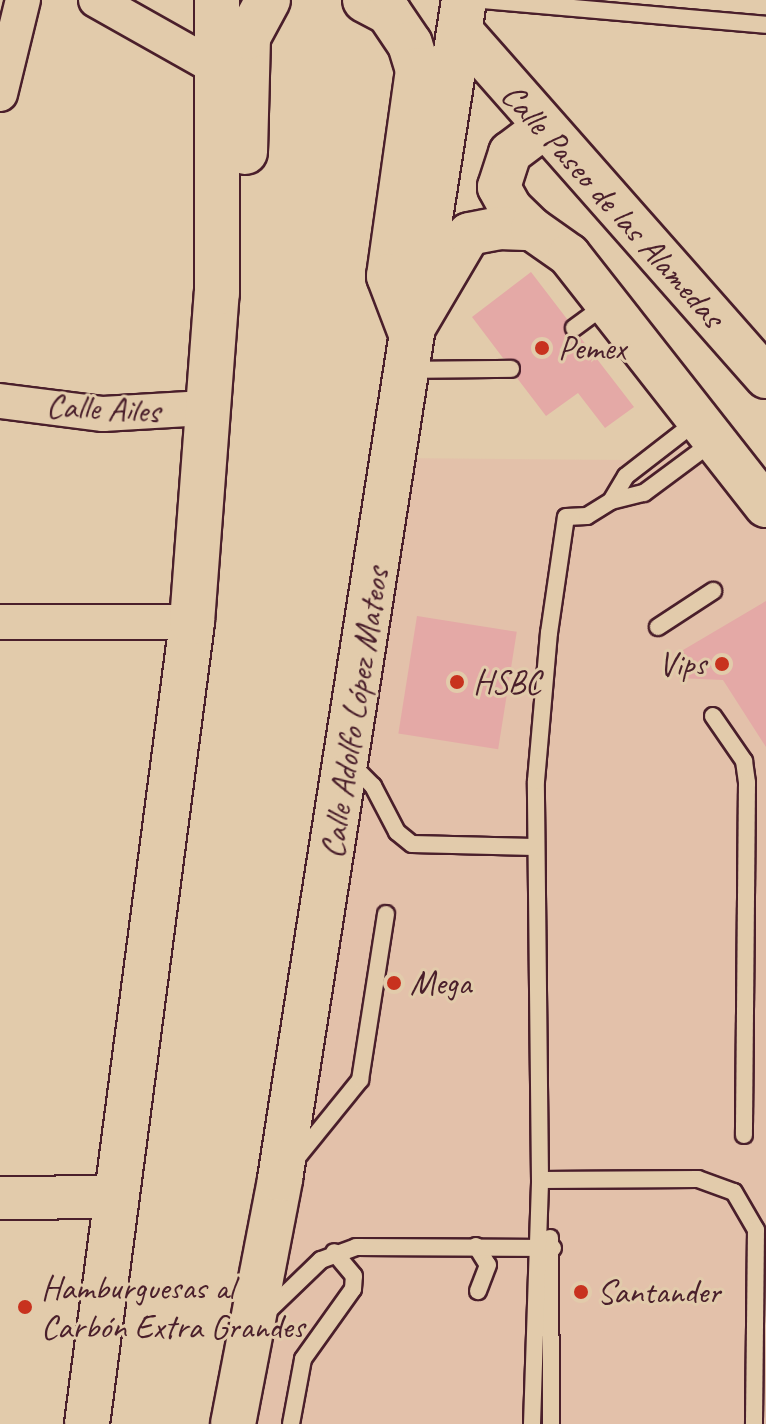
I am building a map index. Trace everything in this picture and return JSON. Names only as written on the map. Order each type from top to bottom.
[{"type":"main road","points":[[217,0],[217,293]]},
{"type":"main road","points":[[87,1424],[192,622],[205,408],[217,293],[245,165],[248,37],[268,0]]},
{"type":"main road","points":[[365,0],[389,13],[410,44],[418,70],[389,276],[408,352]]},
{"type":"main road","name":"Calle Adolfo López Mateos","points":[[233,1424],[280,1179],[408,352],[469,11]]},
{"type":"street","points":[[0,94],[23,0]]},
{"type":"street","points":[[96,0],[215,67]]},
{"type":"street","name":"Calle Paseo de las Alamedas","points":[[469,11],[542,129],[766,377]]},
{"type":"street","name":"Calle Paseo de las Alamedas","points":[[542,129],[510,153],[499,187],[511,209],[532,229],[569,255],[763,500]]},
{"type":"street","points":[[408,352],[469,234],[499,228],[532,229]]},
{"type":"street","name":"Calle Ailes","points":[[0,401],[103,414],[205,408]]},
{"type":"street","points":[[0,622],[192,622]]},
{"type":"street","points":[[0,1198],[117,1197]]},
{"type":"lane","points":[[469,11],[766,25]]},
{"type":"lane","points":[[574,328],[608,303]]},
{"type":"lane","points":[[408,352],[511,369]]},
{"type":"lane","points":[[611,501],[626,476],[707,430]]},
{"type":"lane","points":[[551,1424],[545,1247],[539,1200],[534,847],[549,633],[566,517],[587,516],[611,501],[644,493],[707,430]]},
{"type":"lane","points":[[658,627],[713,591]]},
{"type":"lane","points":[[713,716],[744,761],[747,783],[744,1135]]},
{"type":"lane","points":[[346,760],[373,786],[397,832],[412,844],[534,847]]},
{"type":"lane","points":[[280,1179],[360,1080],[386,914]]},
{"type":"lane","points":[[540,1180],[717,1182],[747,1209],[757,1249],[754,1424]]},
{"type":"lane","points":[[476,1246],[488,1265],[478,1291]]},
{"type":"lane","points":[[252,1327],[334,1252],[356,1247],[545,1247]]},
{"type":"lane","points":[[532,1424],[536,1292],[545,1247]]},
{"type":"lane","points":[[291,1424],[303,1359],[353,1289],[354,1276],[334,1252]]},
{"type":"shaded area","points":[[678,423],[766,506],[766,1424],[233,1424],[393,458],[628,460]]},
{"type":"building","name":"Pemex","points":[[531,272],[567,319],[566,335],[580,337],[634,407],[605,428],[578,393],[546,416],[517,378],[520,363],[503,358],[472,317]]},
{"type":"building","name":"Vips","points":[[766,601],[766,747],[723,680],[678,678],[678,653]]},
{"type":"building","name":"HSBC","points":[[417,616],[517,632],[498,749],[398,734]]},
{"type":"place","name":"Pemex","points":[[542,348]]},
{"type":"place","name":"Vips","points":[[722,664]]},
{"type":"place","name":"HSBC","points":[[457,682]]},
{"type":"place","name":"Mega","points":[[394,983]]},
{"type":"place","name":"Santander","points":[[581,1292]]},
{"type":"place","name":"Hamburguesas al Carbón Extra Grandes","points":[[25,1307]]}]
